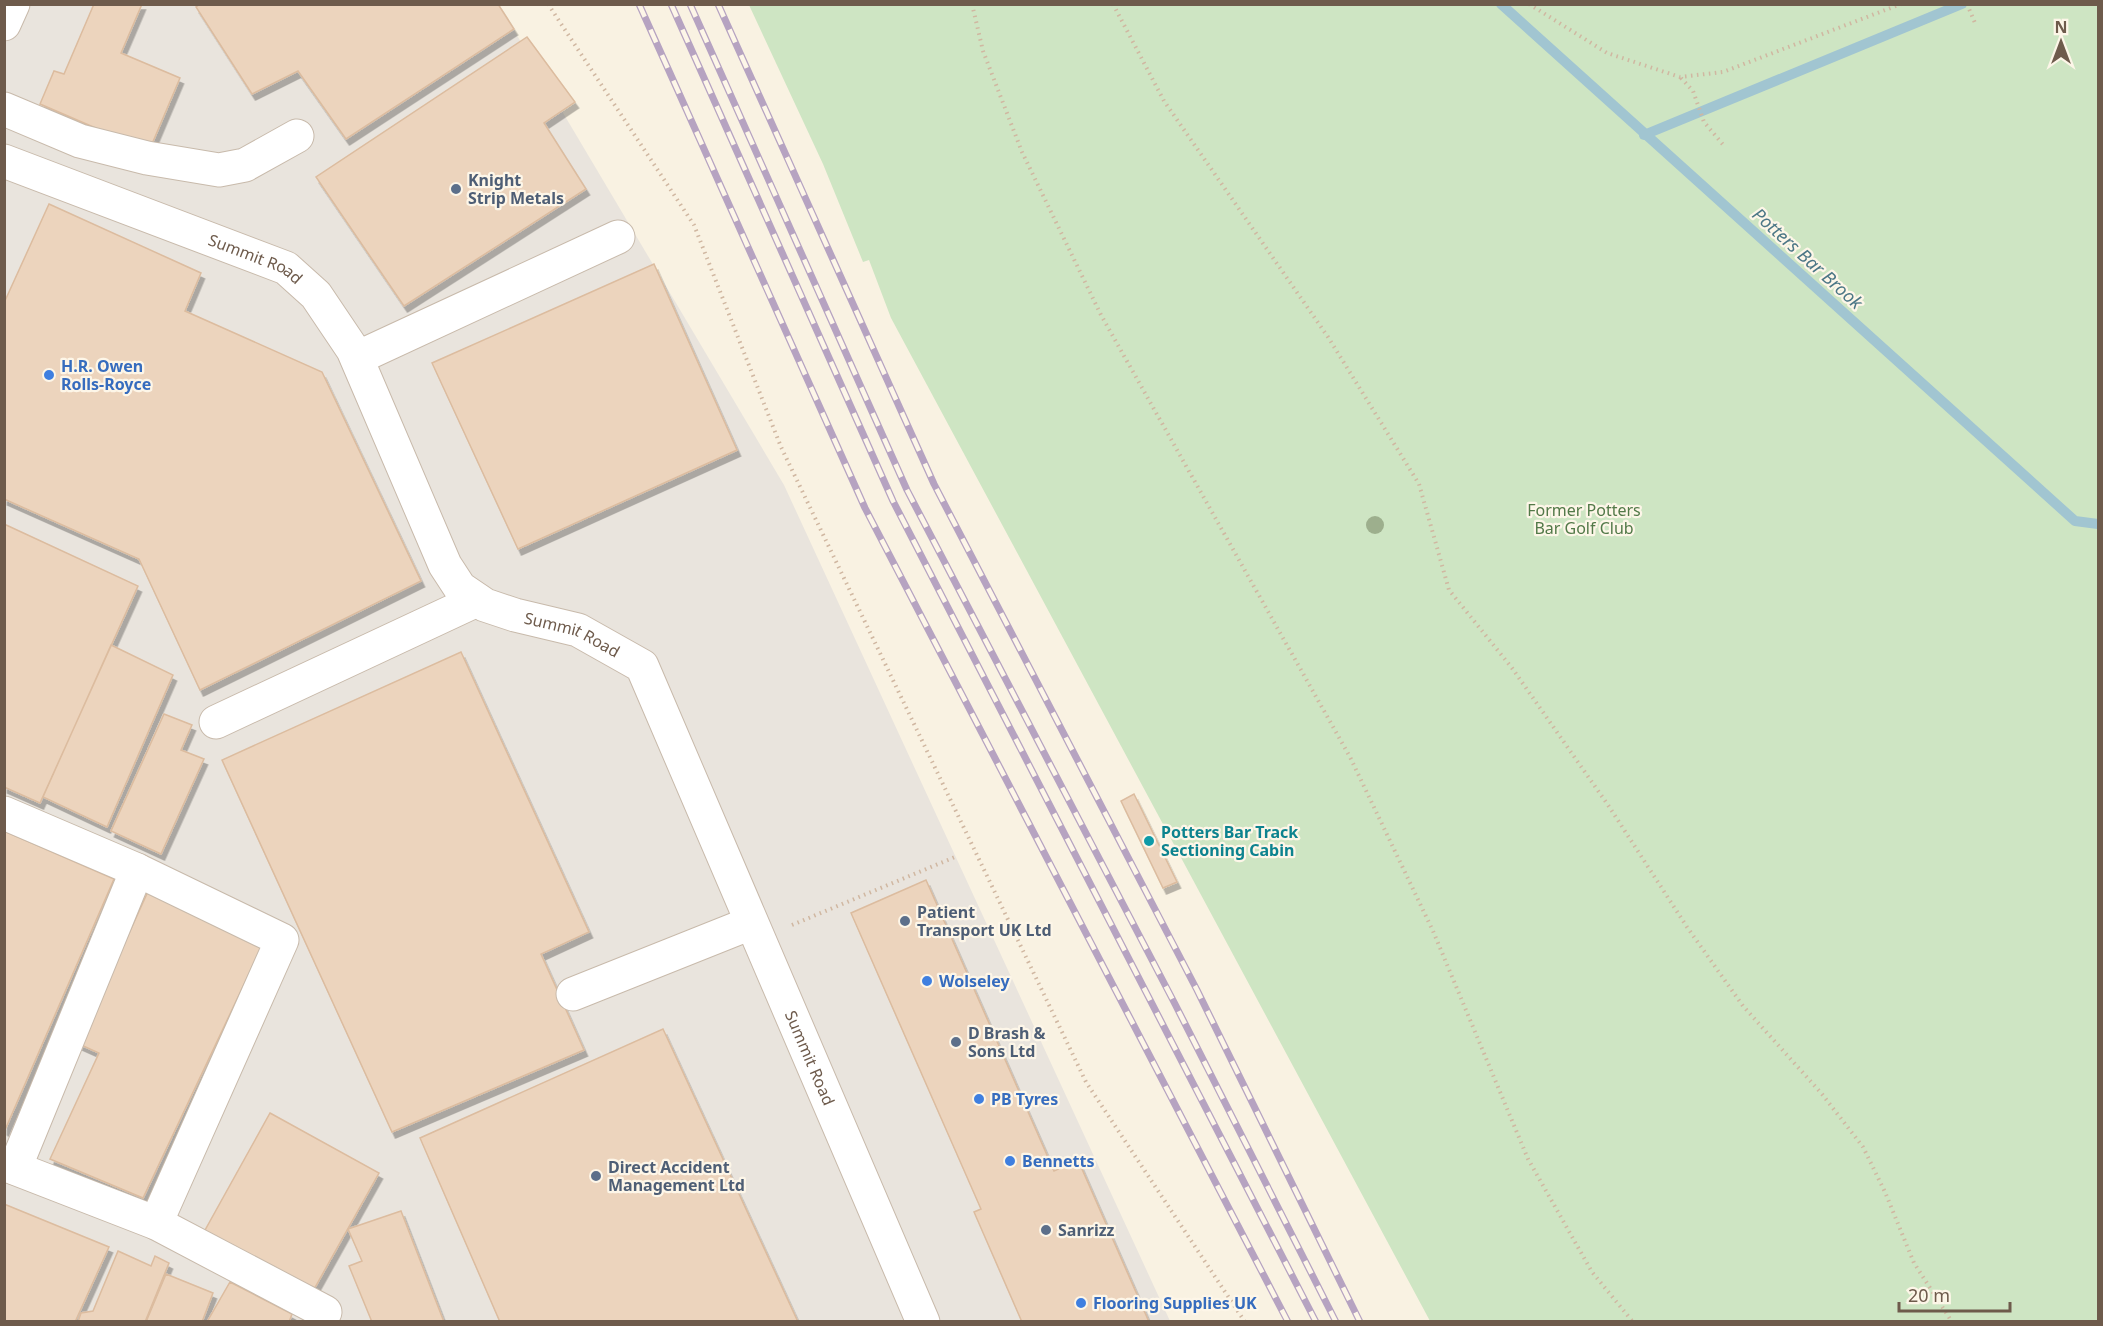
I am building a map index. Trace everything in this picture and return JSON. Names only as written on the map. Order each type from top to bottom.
[{"type":"street","points":[[4,24],[13,4]]},
{"type":"street","points":[[4,109],[80,141],[147,158],[219,170],[245,165],[297,136]]},
{"type":"street","name":"Summit Road","points":[[4,161],[286,268],[316,295],[357,358],[445,565],[460,588],[477,600],[515,615],[578,630],[642,666],[923,1322]]},
{"type":"street","points":[[357,358],[618,237]]},
{"type":"street","points":[[216,722],[477,600]]},
{"type":"street","points":[[4,813],[137,870],[282,940],[156,1222]]},
{"type":"street","points":[[137,870],[10,1166],[156,1222],[325,1312]]},
{"type":"street","points":[[573,994],[754,931]]},
{"type":"path","points":[[548,4],[694,225],[781,447],[1086,1082],[1245,1322]]},
{"type":"path","points":[[972,4],[982,51],[1022,152],[1101,315],[1350,757],[1433,931],[1528,1159],[1592,1272],[1633,1322]]},
{"type":"path","points":[[1113,4],[1164,101],[1328,337],[1419,484],[1449,590],[1512,668],[1608,805],[1687,927],[1743,1006],[1822,1094],[1863,1147],[1886,1192],[1914,1263],[1952,1322]]},
{"type":"path","points":[[1529,4],[1607,53],[1680,77],[1733,69],[1901,4]]},
{"type":"path","points":[[1967,4],[1975,22]]},
{"type":"path","points":[[1680,77],[1693,91],[1704,122],[1725,147]]},
{"type":"path","points":[[754,931],[955,857]]},
{"type":"shaded area","points":[[5,5],[499,5],[784,485],[1170,1321],[5,1322]]},
{"type":"green space","name":"Former Potters Bar Golf Club","points":[[749,5],[2098,5],[2098,1321],[1430,1321],[891,318],[869,260],[863,262],[823,164]]},
{"type":"building","points":[[94,4],[142,4],[121,53],[180,78],[149,151],[40,104],[54,71],[64,74]]},
{"type":"building","points":[[200,4],[498,4],[514,29],[346,139],[298,71],[252,94],[196,7]]},
{"type":"building","points":[[527,37],[575,102],[544,123],[586,189],[404,306],[316,177]]},
{"type":"building","points":[[49,204],[201,273],[185,311],[322,372],[421,581],[200,690],[139,559],[4,499],[4,303]]},
{"type":"building","points":[[654,264],[737,450],[518,549],[432,363]]},
{"type":"building","points":[[4,524],[138,586],[40,803],[4,787]]},
{"type":"building","points":[[111,645],[173,675],[107,827],[43,797]]},
{"type":"building","points":[[461,652],[589,932],[541,954],[584,1050],[392,1132],[222,760]]},
{"type":"building","points":[[164,714],[192,725],[181,750],[204,759],[161,854],[111,831]]},
{"type":"building","name":"Potters Bar Track Sectioning Cabin","points":[[1134,794],[1177,882],[1163,888],[1121,801]]},
{"type":"building","points":[[4,831],[114,879],[5,1130],[4,1129]]},
{"type":"building","points":[[926,880],[1054,1171],[1078,1160],[1149,1322],[1022,1322],[974,1212],[981,1209],[851,913]]},
{"type":"building","points":[[150,887],[265,940],[143,1198],[50,1159],[99,1053],[79,1044]]},
{"type":"building","points":[[663,1029],[798,1322],[500,1322],[420,1138]]},
{"type":"building","points":[[270,1113],[379,1173],[313,1291],[204,1232]]},
{"type":"building","points":[[4,1204],[109,1247],[75,1322],[4,1322]]},
{"type":"building","points":[[401,1211],[444,1322],[372,1322],[349,1266],[362,1261],[348,1229]]},
{"type":"building","points":[[118,1251],[151,1266],[155,1256],[169,1263],[145,1322],[78,1322],[81,1313],[93,1311]]},
{"type":"building","points":[[166,1274],[213,1293],[202,1322],[146,1322]]},
{"type":"building","points":[[230,1282],[292,1314],[289,1322],[207,1322]]},
{"type":"waterway","name":"Potters Bar Brook","points":[[1501,4],[2075,521],[2098,524]]},
{"type":"waterway","points":[[1644,135],[1962,4]]},
{"type":"railway","points":[[639,4],[865,508],[1288,1322]]},
{"type":"railway","points":[[671,4],[893,501],[1316,1322]]},
{"type":"railway","points":[[690,4],[907,490],[1175,1004],[1336,1322]]},
{"type":"railway","points":[[718,4],[934,484],[1197,990],[1360,1322]]},
{"type":"place","name":"Knight Strip Metals","points":[[456,189]]},
{"type":"place","name":"H.R. Owen Rolls-Royce","points":[[49,375]]},
{"type":"place","name":"Potters Bar Track Sectioning Cabin","points":[[1149,841]]},
{"type":"place","name":"Patient Transport UK Ltd","points":[[905,921]]},
{"type":"place","name":"Wolseley","points":[[927,981]]},
{"type":"place","name":"D Brash & Sons Ltd","points":[[956,1042]]},
{"type":"place","name":"PB Tyres","points":[[979,1099]]},
{"type":"place","name":"Bennetts","points":[[1010,1161]]},
{"type":"place","name":"Direct Accident Management Ltd","points":[[596,1176]]},
{"type":"place","name":"Sanrizz","points":[[1046,1230]]},
{"type":"place","name":"Flooring Supplies UK","points":[[1081,1303]]}]
